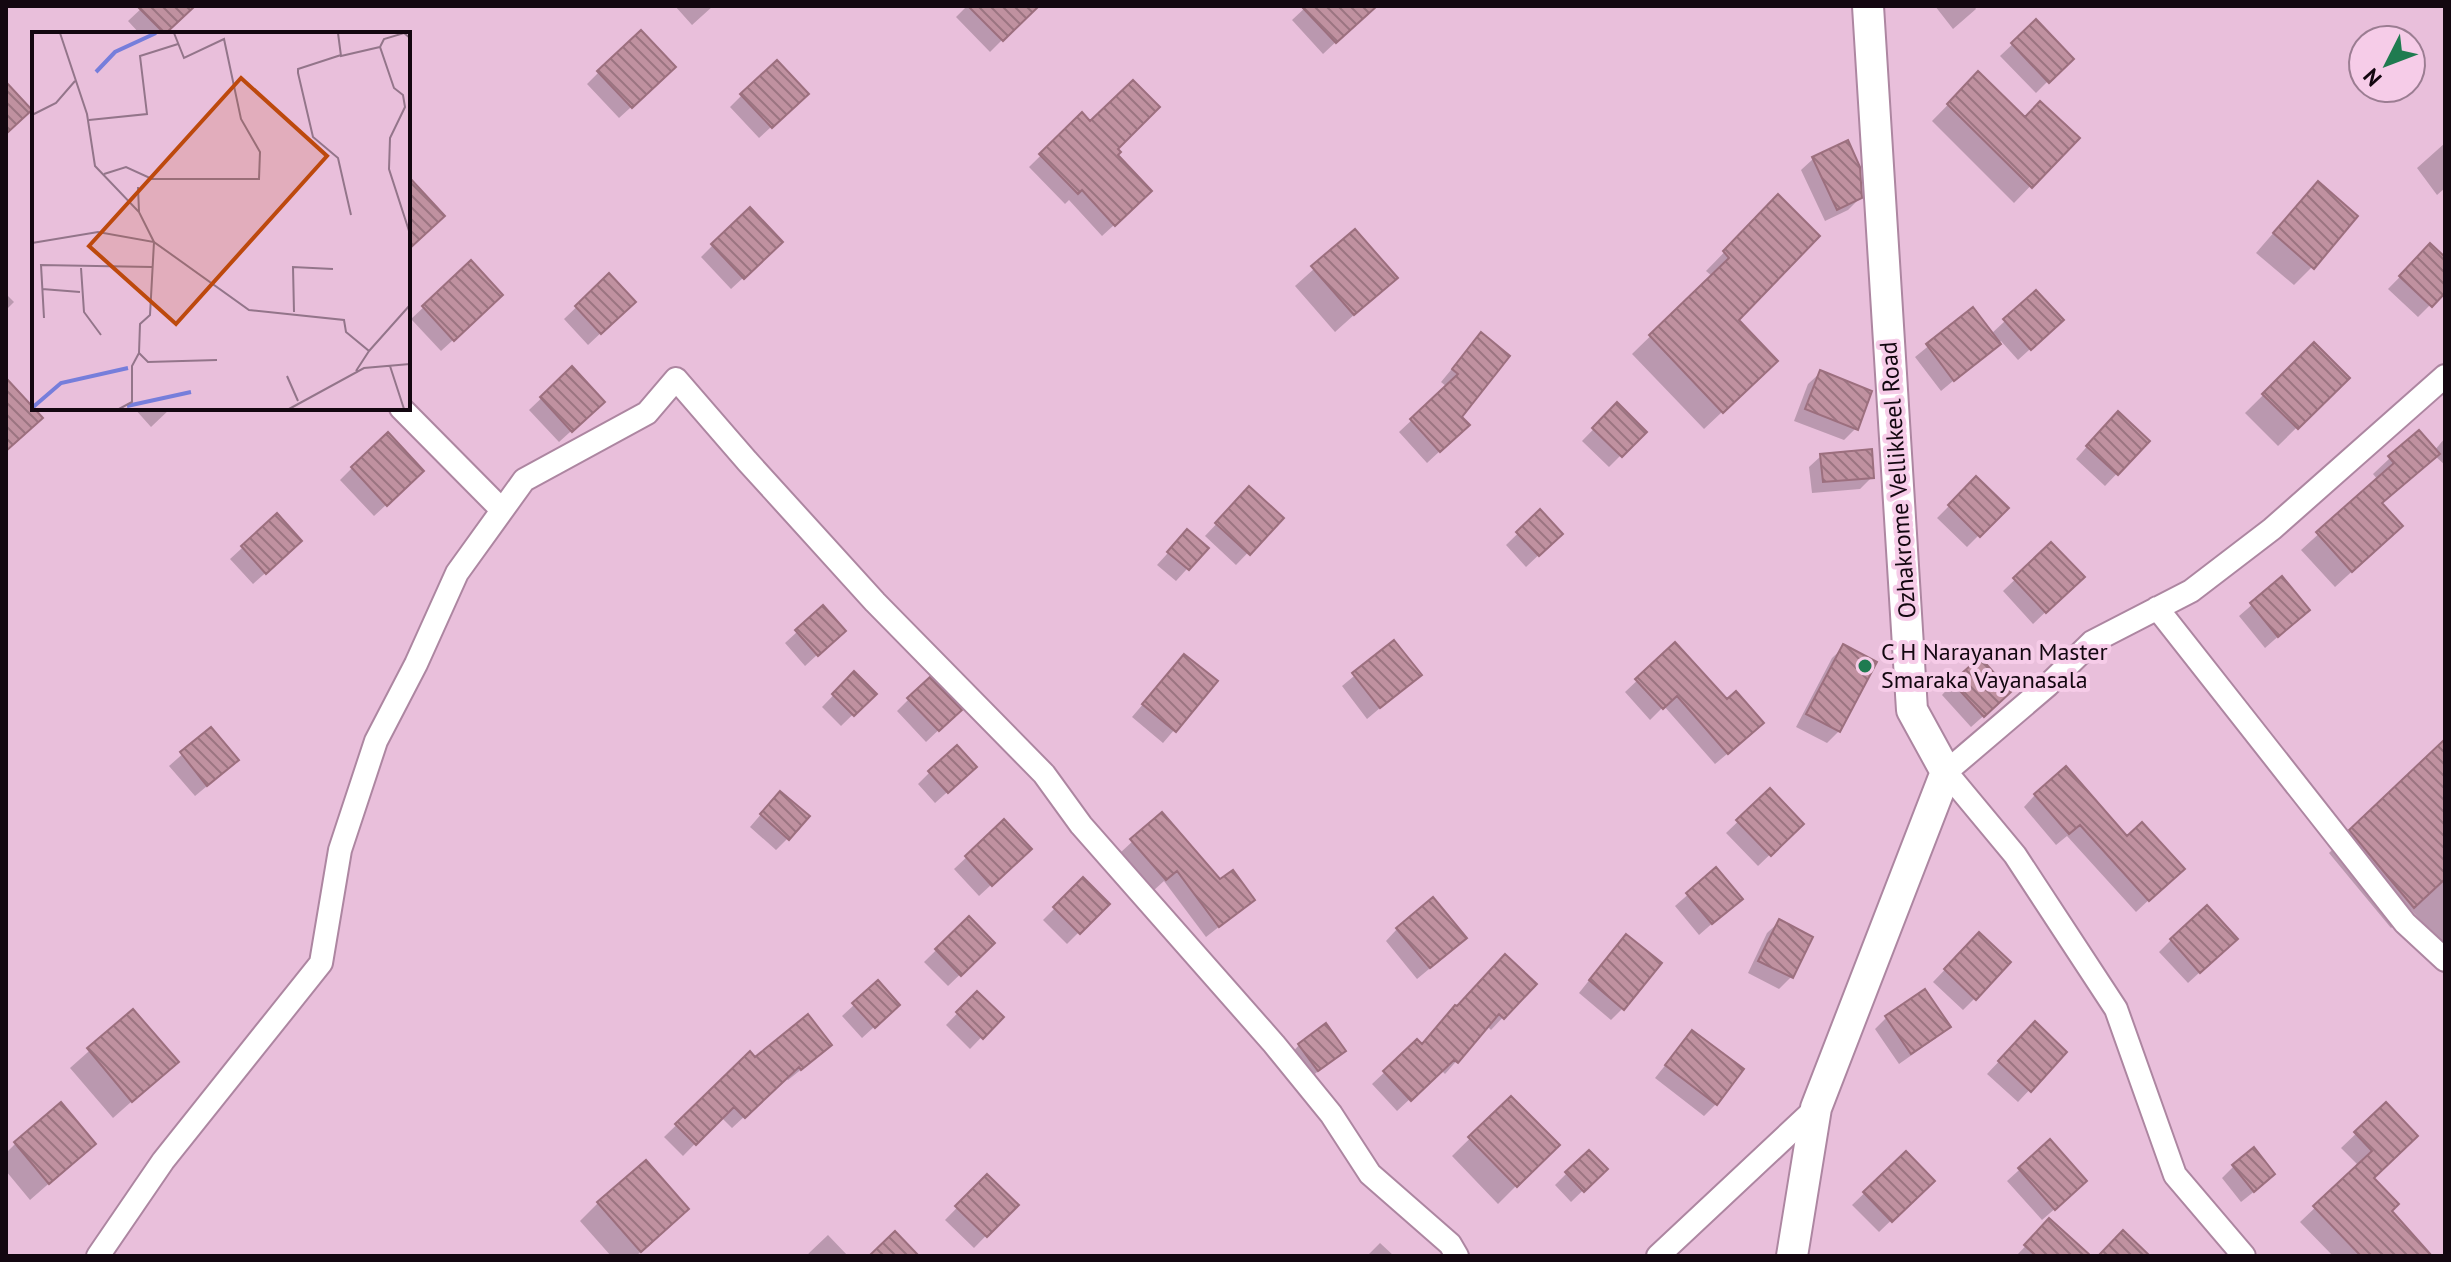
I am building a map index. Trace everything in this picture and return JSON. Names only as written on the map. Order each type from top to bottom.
[{"type":"main road","name":"Ozhakrome Vellikkeel Road","points":[[1868,6],[1912,710],[1946,772]]},
{"type":"main road","points":[[1792,1256],[1816,1108],[1946,772]]},
{"type":"street","points":[[2244,1256],[2175,1175],[2116,1009],[2015,855],[1946,772],[2048,685],[2092,642],[2191,591],[2272,529],[2445,376]]},
{"type":"street","points":[[98,1256],[163,1161],[321,963],[340,850],[376,741],[416,664],[457,573],[524,480],[647,413],[676,379],[875,602],[1044,774],[1090,836],[1274,1044],[1331,1114],[1370,1174],[1450,1244],[1457,1256]]},
{"type":"street","points":[[403,410],[502,510]]},
{"type":"street","points":[[2157,608],[2405,923],[2445,960]]},
{"type":"street","points":[[1658,1256],[1816,1108]]},
{"type":"building","points":[[137,6],[195,6],[167,32],[163,32]]},
{"type":"building","points":[[968,6],[1039,6],[1003,41]]},
{"type":"building","points":[[1301,6],[1377,6],[1336,43]]},
{"type":"building","points":[[2036,19],[2074,59],[2049,83],[2011,43]]},
{"type":"building","points":[[641,30],[676,67],[632,108],[597,71]]},
{"type":"building","points":[[777,60],[809,94],[772,128],[740,94]]},
{"type":"building","points":[[1978,71],[2025,117],[2040,101],[2080,138],[2032,188],[1947,104]]},
{"type":"building","points":[[1133,80],[1160,107],[1118,149],[1121,152],[1118,155],[1152,191],[1115,226],[1082,190],[1078,194],[1039,154],[1082,112],[1090,121]]},
{"type":"building","points":[[6,82],[32,110],[6,134]]},
{"type":"building","points":[[1848,140],[1860,167],[1862,198],[1837,210],[1812,157]]},
{"type":"building","points":[[410,178],[445,216],[410,248]]},
{"type":"building","points":[[2318,181],[2358,216],[2314,269],[2273,233]]},
{"type":"building","points":[[1778,194],[1820,236],[1739,320],[1778,361],[1723,413],[1649,335],[1729,258],[1723,251]]},
{"type":"building","points":[[750,207],[783,242],[744,279],[711,244]]},
{"type":"building","points":[[1355,229],[1398,278],[1354,315],[1311,266]]},
{"type":"building","points":[[2430,243],[2445,257],[2445,293],[2432,307],[2399,276]]},
{"type":"building","points":[[471,260],[503,295],[454,341],[422,306]]},
{"type":"building","points":[[609,273],[636,302],[601,334],[575,306]]},
{"type":"building","points":[[2036,290],[2064,320],[2031,350],[2003,319]]},
{"type":"building","points":[[1973,307],[2001,344],[1954,381],[1926,344]]},
{"type":"building","points":[[1481,332],[1510,356],[1462,417],[1470,425],[1440,452],[1410,419],[1458,374],[1452,369]]},
{"type":"building","points":[[2314,342],[2350,378],[2298,429],[2262,394]]},
{"type":"building","points":[[572,366],[605,402],[572,432],[540,397]]},
{"type":"building","points":[[1820,370],[1872,391],[1858,430],[1805,409]]},
{"type":"building","points":[[6,378],[32,406],[32,410],[43,418],[6,451]]},
{"type":"building","points":[[1617,402],[1647,432],[1622,457],[1592,428]]},
{"type":"building","points":[[2118,411],[2150,441],[2118,475],[2086,446]]},
{"type":"building","points":[[2419,430],[2440,454],[2382,503],[2403,526],[2352,572],[2316,532],[2394,463],[2388,456]]},
{"type":"building","points":[[388,432],[424,471],[387,506],[351,467]]},
{"type":"building","points":[[1872,449],[1874,478],[1823,482],[1820,454]]},
{"type":"building","points":[[1976,476],[2009,508],[1980,537],[1948,505]]},
{"type":"building","points":[[1249,486],[1284,518],[1250,555],[1215,523]]},
{"type":"building","points":[[1540,509],[1563,534],[1539,556],[1516,532]]},
{"type":"building","points":[[277,513],[302,541],[266,574],[241,546]]},
{"type":"building","points":[[1187,529],[1209,548],[1189,570],[1167,552]]},
{"type":"building","points":[[2051,542],[2085,577],[2046,613],[2013,578]]},
{"type":"building","points":[[2282,576],[2310,610],[2278,637],[2250,603]]},
{"type":"building","points":[[823,605],[846,631],[818,656],[795,630]]},
{"type":"building","points":[[1394,640],[1422,675],[1380,708],[1352,673]]},
{"type":"building","points":[[1675,642],[1727,699],[1736,691],[1764,723],[1728,754],[1677,696],[1663,709],[1635,679]]},
{"type":"building","points":[[1843,644],[1877,662],[1840,732],[1806,714]]},
{"type":"building","points":[[1184,654],[1218,681],[1176,732],[1142,704]]},
{"type":"building","points":[[1980,657],[2011,692],[1984,717],[1952,682]]},
{"type":"building","points":[[854,671],[877,694],[854,716],[832,694]]},
{"type":"building","points":[[930,677],[962,710],[939,731],[907,698]]},
{"type":"building","points":[[211,727],[239,760],[207,786],[180,752]]},
{"type":"building","points":[[2445,739],[2445,879],[2414,908],[2349,830]]},
{"type":"building","points":[[957,745],[977,767],[948,793],[928,771]]},
{"type":"building","points":[[2066,766],[2127,836],[2142,822],[2185,869],[2149,901],[2080,825],[2069,834],[2034,794]]},
{"type":"building","points":[[1770,788],[1804,824],[1771,856],[1736,820]]},
{"type":"building","points":[[780,791],[810,816],[789,840],[760,814]]},
{"type":"building","points":[[1162,812],[1220,879],[1233,870],[1255,900],[1219,927],[1177,871],[1166,880],[1130,839]]},
{"type":"building","points":[[1004,819],[1032,849],[992,886],[965,856]]},
{"type":"building","points":[[1716,867],[1743,899],[1712,924],[1686,893]]},
{"type":"building","points":[[1083,877],[1110,904],[1080,934],[1053,907]]},
{"type":"building","points":[[1433,897],[1467,938],[1430,968],[1396,928]]},
{"type":"building","points":[[2207,905],[2238,939],[2200,973],[2170,939]]},
{"type":"building","points":[[969,916],[995,943],[961,976],[935,949]]},
{"type":"building","points":[[1779,919],[1813,937],[1793,978],[1758,961]]},
{"type":"building","points":[[1979,932],[2011,962],[1976,1000],[1944,969]]},
{"type":"building","points":[[1626,934],[1662,963],[1624,1010],[1589,980]]},
{"type":"building","points":[[1505,954],[1537,984],[1504,1019],[1499,1014],[1458,1063],[1454,1060],[1411,1101],[1383,1071],[1417,1039],[1422,1044]]},
{"type":"building","points":[[878,980],[900,1005],[875,1028],[852,1003]]},
{"type":"building","points":[[1925,989],[1951,1027],[1911,1054],[1885,1016]]},
{"type":"building","points":[[977,991],[1004,1017],[983,1039],[956,1012]]},
{"type":"building","points":[[133,1009],[179,1062],[132,1102],[87,1048]]},
{"type":"building","points":[[808,1014],[832,1045],[801,1070],[799,1067],[745,1118],[734,1107],[696,1145],[675,1124],[750,1051],[755,1057]]},
{"type":"building","points":[[2035,1021],[2067,1052],[2031,1092],[1998,1061]]},
{"type":"building","points":[[1326,1023],[1346,1051],[1318,1071],[1298,1044]]},
{"type":"building","points":[[1692,1030],[1744,1069],[1717,1105],[1665,1065]]},
{"type":"building","points":[[1511,1096],[1560,1145],[1517,1187],[1468,1137]]},
{"type":"building","points":[[61,1102],[96,1144],[49,1184],[14,1142]]},
{"type":"building","points":[[2386,1102],[2418,1136],[2374,1178],[2399,1204],[2392,1211],[2432,1256],[2361,1256],[2313,1206],[2372,1151],[2354,1132]]},
{"type":"building","points":[[2050,1139],[2087,1181],[2055,1210],[2018,1168]]},
{"type":"building","points":[[2254,1147],[2275,1174],[2254,1192],[2232,1165]]},
{"type":"building","points":[[1589,1150],[1608,1169],[1584,1192],[1565,1172]]},
{"type":"building","points":[[1906,1151],[1935,1181],[1892,1222],[1863,1192]]},
{"type":"building","points":[[646,1160],[689,1209],[641,1252],[597,1202]]},
{"type":"building","points":[[987,1174],[1019,1205],[987,1237],[955,1206]]},
{"type":"building","points":[[2049,1218],[2091,1256],[2036,1256],[2024,1245]]},
{"type":"building","points":[[2123,1230],[2150,1256],[2098,1256]]},
{"type":"building","points":[[895,1231],[919,1256],[869,1256]]},
{"type":"place","name":"C H Narayanan Master Smaraka Vayanasala","points":[[1865,666]]}]
